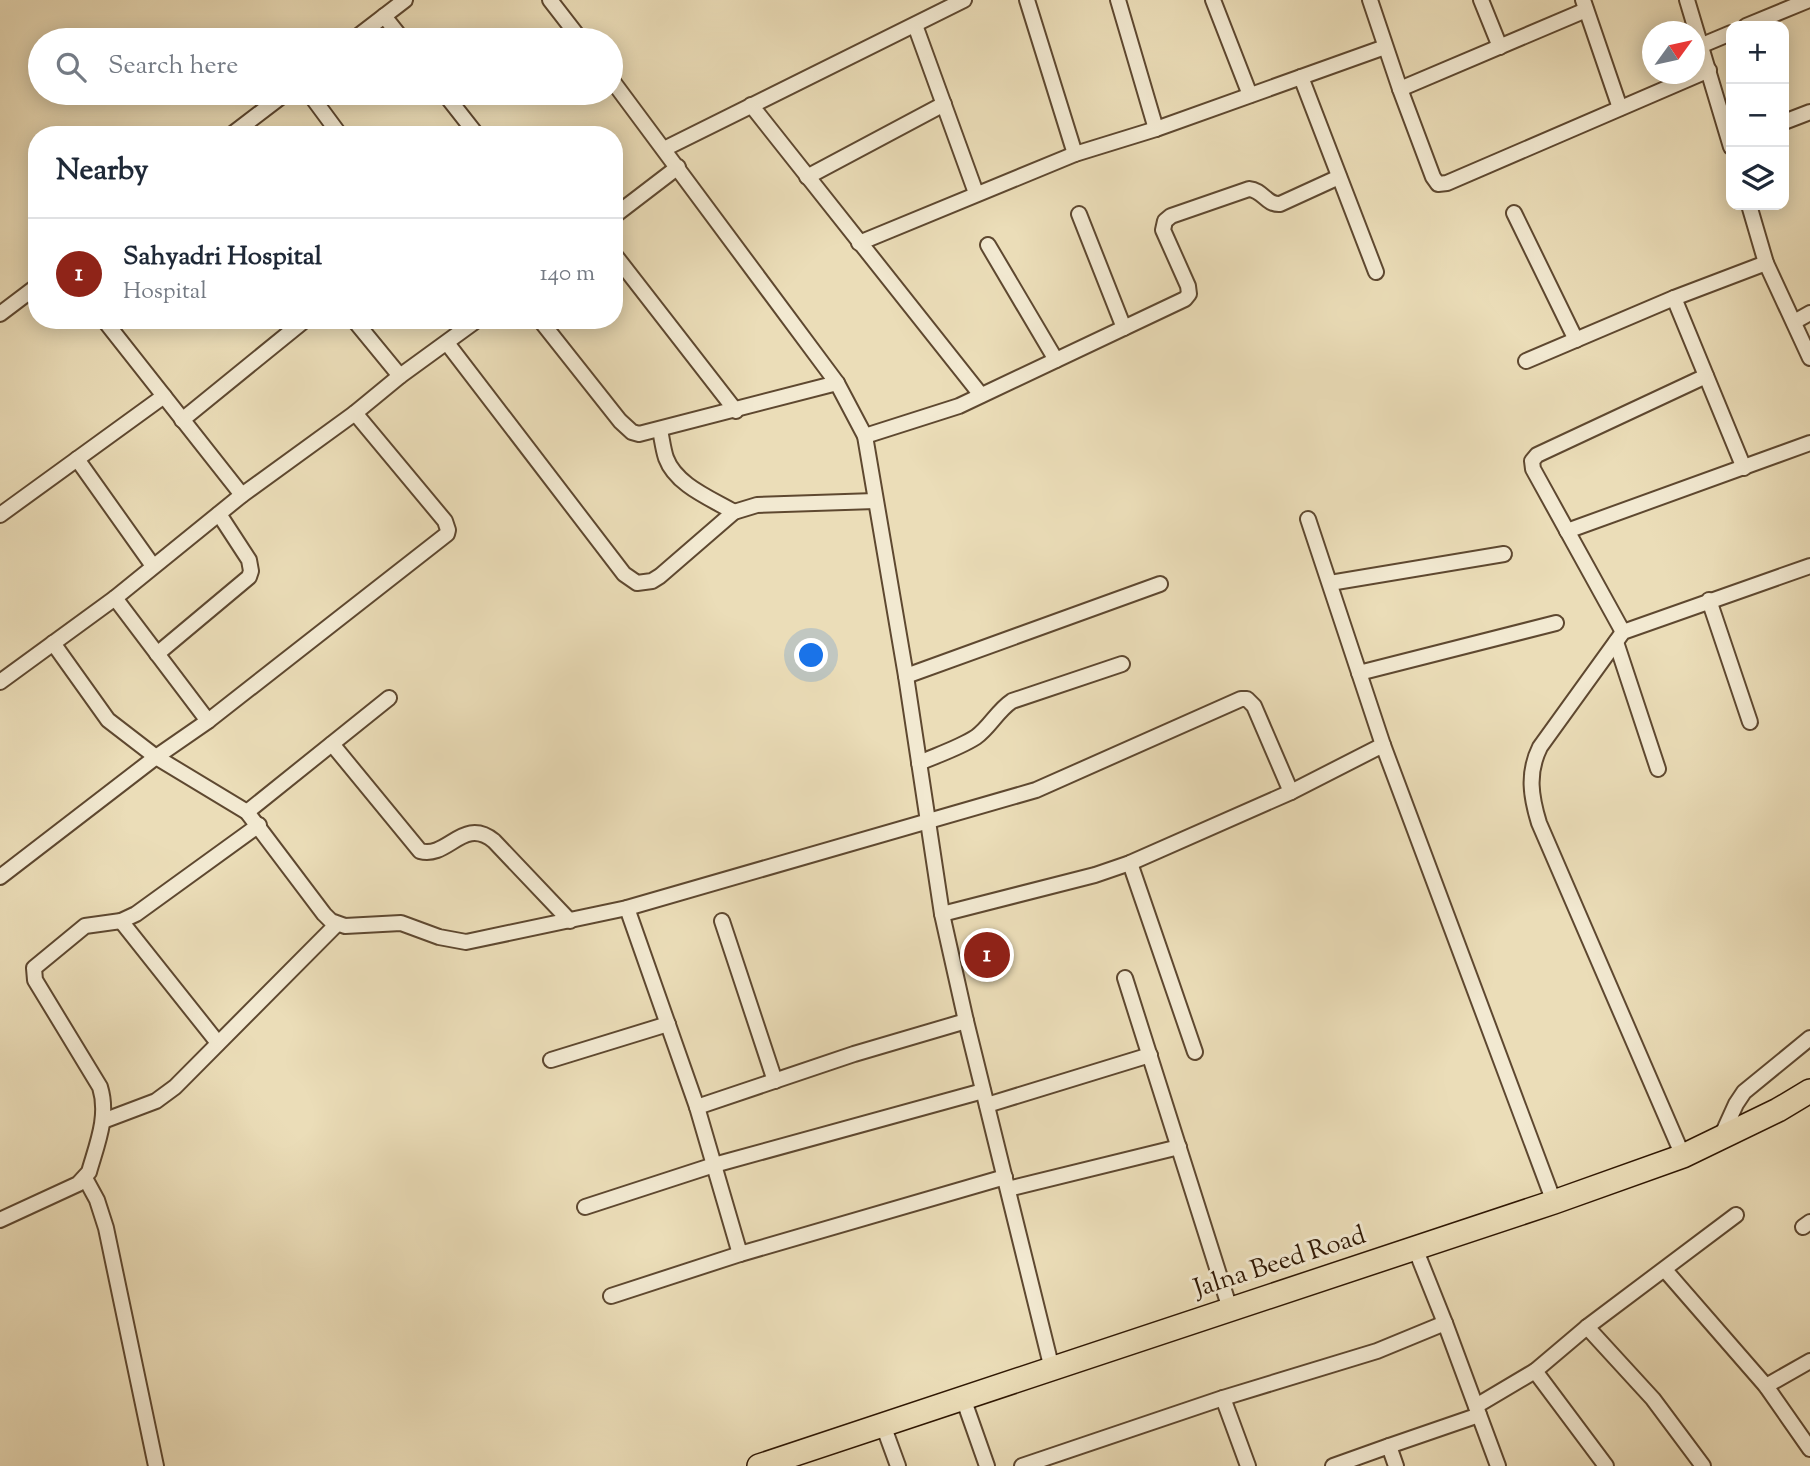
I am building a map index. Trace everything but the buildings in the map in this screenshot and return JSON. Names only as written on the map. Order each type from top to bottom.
[{"type":"main road","name":"Jalna Beed Road","points":[[759,1466],[1554,1202],[1683,1156],[1778,1110],[1810,1091]]},
{"type":"street","points":[[369,28],[405,0]]},
{"type":"street","points":[[550,0],[572,28]]},
{"type":"street","points":[[664,149],[964,0]]},
{"type":"street","points":[[1027,0],[1075,154]]},
{"type":"street","points":[[1118,0],[1156,129]]},
{"type":"street","points":[[1213,0],[1250,95]]},
{"type":"street","points":[[1370,0],[1400,89],[1438,184],[1709,70]]},
{"type":"street","points":[[1481,0],[1500,47]]},
{"type":"street","points":[[1686,0],[1692,21]]},
{"type":"street","points":[[1758,21],[1809,0]]},
{"type":"street","points":[[1400,89],[1500,47],[1584,5],[1620,108]]},
{"type":"street","points":[[384,16],[394,28]]},
{"type":"street","points":[[915,25],[976,193]]},
{"type":"street","points":[[1705,44],[1726,35]]},
{"type":"street","points":[[859,243],[1075,154],[1156,129],[1385,47]]},
{"type":"street","points":[[1705,59],[1726,127]]},
{"type":"street","points":[[1301,77],[1376,272]]},
{"type":"street","points":[[623,95],[837,383],[865,436],[906,676],[942,914],[1052,1368]]},
{"type":"street","points":[[751,104],[981,395]]},
{"type":"street","points":[[807,177],[944,104]]},
{"type":"street","points":[[243,126],[270,105]]},
{"type":"street","points":[[318,105],[333,126]]},
{"type":"street","points":[[453,105],[470,126]]},
{"type":"street","points":[[1789,120],[1810,112]]},
{"type":"street","points":[[623,209],[678,167]]},
{"type":"street","points":[[865,436],[959,406],[1182,301],[1189,294],[1163,230],[1167,218],[1249,189],[1257,190],[1270,203],[1280,204],[1339,177]]},
{"type":"street","points":[[1750,210],[1766,262],[1810,358]]},
{"type":"street","points":[[1514,213],[1576,340]]},
{"type":"street","points":[[1079,214],[1124,328]]},
{"type":"street","points":[[988,245],[1056,360]]},
{"type":"street","points":[[1526,361],[1766,262]]},
{"type":"street","points":[[623,266],[736,411]]},
{"type":"street","points":[[0,314],[28,293]]},
{"type":"street","points":[[1674,298],[1744,468]]},
{"type":"street","points":[[1794,322],[1810,313]]},
{"type":"street","points":[[111,329],[242,495]]},
{"type":"street","points":[[182,420],[294,329]]},
{"type":"street","points":[[361,329],[400,376]]},
{"type":"street","points":[[0,682],[115,598],[242,495],[465,329]]},
{"type":"street","points":[[547,329],[626,427],[639,434],[837,383]]},
{"type":"street","points":[[447,343],[631,580],[644,583],[660,576],[734,512],[757,505],[875,501]]},
{"type":"street","points":[[1658,769],[1620,637],[1533,469],[1532,461],[1534,457],[1706,376]]},
{"type":"street","points":[[0,515],[164,397]]},
{"type":"street","points":[[0,877],[447,534],[445,521],[355,413]]},
{"type":"street","points":[[660,430],[665,457],[674,473],[682,481],[734,512]]},
{"type":"street","points":[[1567,531],[1810,443]]},
{"type":"street","points":[[77,459],[153,566]]},
{"type":"street","points":[[157,653],[249,577],[249,560],[219,514]]},
{"type":"street","points":[[1308,519],[1383,745],[1554,1202]]},
{"type":"street","points":[[1330,583],[1504,554]]},
{"type":"street","points":[[1683,1156],[1539,823],[1531,789],[1532,767],[1540,747],[1620,637],[1709,600],[1810,566]]},
{"type":"street","points":[[906,676],[1160,584]]},
{"type":"street","points":[[115,598],[208,720]]},
{"type":"street","points":[[1709,600],[1750,722]]},
{"type":"street","points":[[1359,673],[1556,623]]},
{"type":"street","points":[[53,643],[101,711],[156,757],[247,812],[324,914],[337,924],[355,926],[401,923],[439,937],[466,942],[627,908],[927,823],[1059,782],[1241,699],[1252,701],[1291,792]]},
{"type":"street","points":[[919,763],[975,737],[1012,701],[1122,664]]},
{"type":"street","points":[[247,812],[389,698]]},
{"type":"street","points":[[332,744],[420,851],[428,853],[471,833],[482,834],[494,841],[570,921]]},
{"type":"street","points":[[942,914],[1095,875],[1130,863],[1291,792],[1383,745]]},
{"type":"street","points":[[0,1220],[78,1184],[85,1178],[103,1121],[104,1107],[100,1087],[35,980],[33,972],[38,963],[85,926],[121,921],[136,914],[259,825]]},
{"type":"street","points":[[1130,863],[1195,1052]]},
{"type":"street","points":[[627,908],[697,1107],[740,1254]]},
{"type":"street","points":[[121,921],[218,1043]]},
{"type":"street","points":[[722,921],[775,1080]]},
{"type":"street","points":[[103,1121],[164,1096],[337,924]]},
{"type":"street","points":[[1125,978],[1230,1309]]},
{"type":"street","points":[[697,1107],[966,1021]]},
{"type":"street","points":[[551,1060],[668,1024]]},
{"type":"street","points":[[1721,1137],[1744,1092],[1810,1038]]},
{"type":"street","points":[[585,1207],[714,1165],[1150,1055]]},
{"type":"street","points":[[611,1296],[740,1254],[1006,1183],[1179,1147]]},
{"type":"street","points":[[85,1178],[97,1200],[106,1228],[156,1466]]},
{"type":"street","points":[[1333,1466],[1477,1411],[1535,1371],[1587,1327],[1736,1215]]},
{"type":"street","points":[[1415,1248],[1446,1323],[1498,1466]]},
{"type":"street","points":[[1665,1270],[1766,1387],[1810,1449]]},
{"type":"street","points":[[1022,1466],[1223,1398],[1377,1351],[1446,1323]]},
{"type":"street","points":[[1587,1327],[1653,1399],[1703,1466]]},
{"type":"street","points":[[1766,1387],[1810,1360]]},
{"type":"street","points":[[1535,1371],[1606,1466]]},
{"type":"street","points":[[963,1398],[987,1466]]},
{"type":"street","points":[[1223,1398],[1248,1466]]},
{"type":"street","points":[[883,1425],[898,1466]]},
{"type":"street","points":[[1389,1446],[1396,1466]]},
{"type":"place","name":"Sahyadri Hospital","points":[[987,955]]}]
